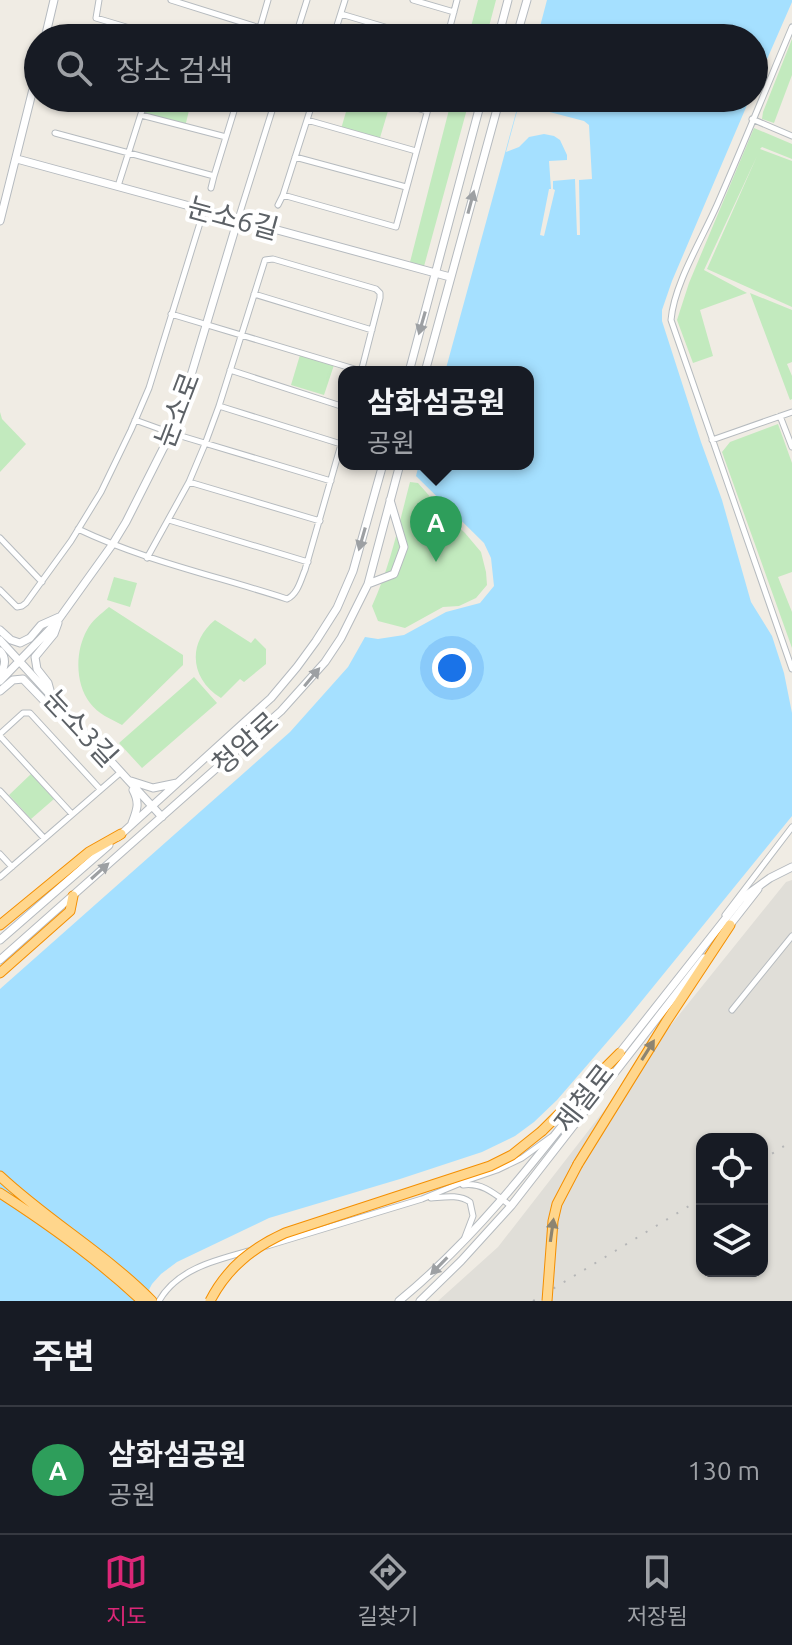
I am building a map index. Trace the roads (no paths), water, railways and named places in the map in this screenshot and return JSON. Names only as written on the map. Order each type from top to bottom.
[{"type":"highway","points":[[0,925],[89,852],[121,834]]},
{"type":"highway","points":[[0,973],[70,911],[73,896]]},
{"type":"highway","points":[[547,1301],[557,1204],[578,1164],[666,1022],[730,925]]},
{"type":"highway","points":[[210,1301],[231,1270],[257,1247],[285,1233],[490,1166],[512,1155],[542,1131],[620,1053]]},
{"type":"highway","points":[[0,1176],[64,1234]]},
{"type":"highway","points":[[0,1185],[47,1220],[142,1301]]},
{"type":"highway","points":[[0,1193],[127,1277],[152,1301]]},
{"type":"highway","points":[[0,1200],[64,1234]]},
{"type":"main road","points":[[48,24],[54,0]]},
{"type":"main road","points":[[502,24],[508,0]]},
{"type":"main road","points":[[520,24],[527,0]]},
{"type":"main road","points":[[0,221],[28,112]]},
{"type":"main road","points":[[411,366],[478,112]]},
{"type":"main road","points":[[427,366],[496,112]]},
{"type":"main road","name":"눈소6길","points":[[17,159],[450,277]]},
{"type":"main road","name":"눈소로","points":[[0,681],[61,616],[126,522],[171,433],[183,402],[238,219]]},
{"type":"main road","name":"청암로","points":[[0,940],[271,698],[297,667],[337,608],[353,571],[381,470]]},
{"type":"main road","name":"청암로","points":[[0,960],[281,711],[308,683],[341,638],[368,584],[398,470]]},
{"type":"main road","points":[[368,584],[394,574],[404,547],[390,500]]},
{"type":"main road","points":[[0,630],[11,640],[26,642],[41,625],[61,616]]},
{"type":"main road","points":[[52,696],[48,683],[37,669],[35,657],[54,634],[61,616]]},
{"type":"main road","name":"눈소3길","points":[[0,640],[162,817]]},
{"type":"main road","points":[[0,651],[5,661],[0,673]]},
{"type":"main road","points":[[0,691],[13,680],[23,679],[50,707],[73,720]]},
{"type":"main road","points":[[129,781],[153,788],[179,782]]},
{"type":"main road","points":[[129,781],[138,800],[138,809],[131,825]]},
{"type":"main road","name":"제철로","points":[[399,1301],[429,1277],[502,1200],[741,899],[792,867]]},
{"type":"main road","name":"제철로","points":[[420,1301],[511,1206],[760,887]]},
{"type":"street","points":[[99,0],[96,18],[116,24]]},
{"type":"street","points":[[171,0],[247,24]]},
{"type":"street","points":[[261,24],[268,0]]},
{"type":"street","points":[[299,24],[307,0]]},
{"type":"street","points":[[338,24],[345,0]]},
{"type":"street","points":[[413,0],[454,12]]},
{"type":"street","points":[[451,24],[457,0]]},
{"type":"street","points":[[341,14],[375,24]]},
{"type":"street","points":[[768,82],[792,27]]},
{"type":"street","points":[[118,186],[142,112]]},
{"type":"street","points":[[211,188],[234,112]]},
{"type":"street","name":"눈소로","points":[[238,219],[272,112]]},
{"type":"street","points":[[278,205],[310,112]]},
{"type":"street","points":[[283,195],[396,227],[427,112]]},
{"type":"street","points":[[755,112],[719,202],[672,305],[671,320],[792,669]]},
{"type":"street","points":[[141,115],[226,137]]},
{"type":"street","points":[[752,119],[792,136]]},
{"type":"street","points":[[307,120],[416,151]]},
{"type":"street","points":[[55,133],[214,176]]},
{"type":"street","points":[[295,157],[407,188]]},
{"type":"street","points":[[0,590],[17,607],[22,606],[42,582],[101,492],[149,388],[204,210]]},
{"type":"street","points":[[147,558],[189,482],[205,444],[265,260],[269,258],[376,289],[380,293],[362,366]]},
{"type":"street","points":[[254,294],[372,330]]},
{"type":"street","points":[[171,314],[344,366]]},
{"type":"street","points":[[230,370],[338,405]]},
{"type":"street","points":[[219,406],[338,443]]},
{"type":"street","points":[[712,440],[792,412]]},
{"type":"street","points":[[780,416],[792,447]]},
{"type":"street","points":[[135,420],[331,481]]},
{"type":"street","points":[[78,529],[147,558],[287,599],[296,590],[308,562],[338,455]]},
{"type":"street","points":[[189,482],[320,521]]},
{"type":"street","points":[[169,520],[308,562]]},
{"type":"street","points":[[0,538],[42,582]]},
{"type":"street","points":[[72,814],[0,735],[23,713],[30,713],[100,789]]},
{"type":"street","points":[[0,877],[121,772]]},
{"type":"street","points":[[0,791],[44,838]]},
{"type":"street","points":[[711,937],[732,903],[792,827]]},
{"type":"street","points":[[0,854],[12,867]]},
{"type":"street","points":[[732,1010],[792,936]]},
{"type":"street","points":[[159,1301],[182,1276],[219,1260],[451,1188],[512,1164],[558,1131]]},
{"type":"street","points":[[451,1188],[477,1185],[511,1206]]},
{"type":"street","points":[[422,1199],[458,1197],[470,1202],[473,1216],[464,1240],[456,1249]]},
{"type":"water","points":[[547,0],[792,0],[768,57],[768,24],[541,24]]},
{"type":"water","points":[[516,112],[744,112],[672,281],[662,310],[662,321],[722,500],[751,602],[772,636],[784,673],[792,713],[792,816],[557,1100],[515,1136],[482,1152],[269,1218],[177,1262],[152,1284],[143,1301],[0,1301],[0,989],[290,732],[348,667],[365,637],[378,639],[404,635],[446,612],[480,603],[494,586],[491,558],[484,543],[416,476],[418,470],[534,470],[534,366],[447,366]]},
{"type":"railway","points":[[768,1156],[792,1141]]},
{"type":"railway","points":[[533,1301],[696,1202]]},
{"type":"place","name":"삼화섬공원","points":[[436,562]]}]
